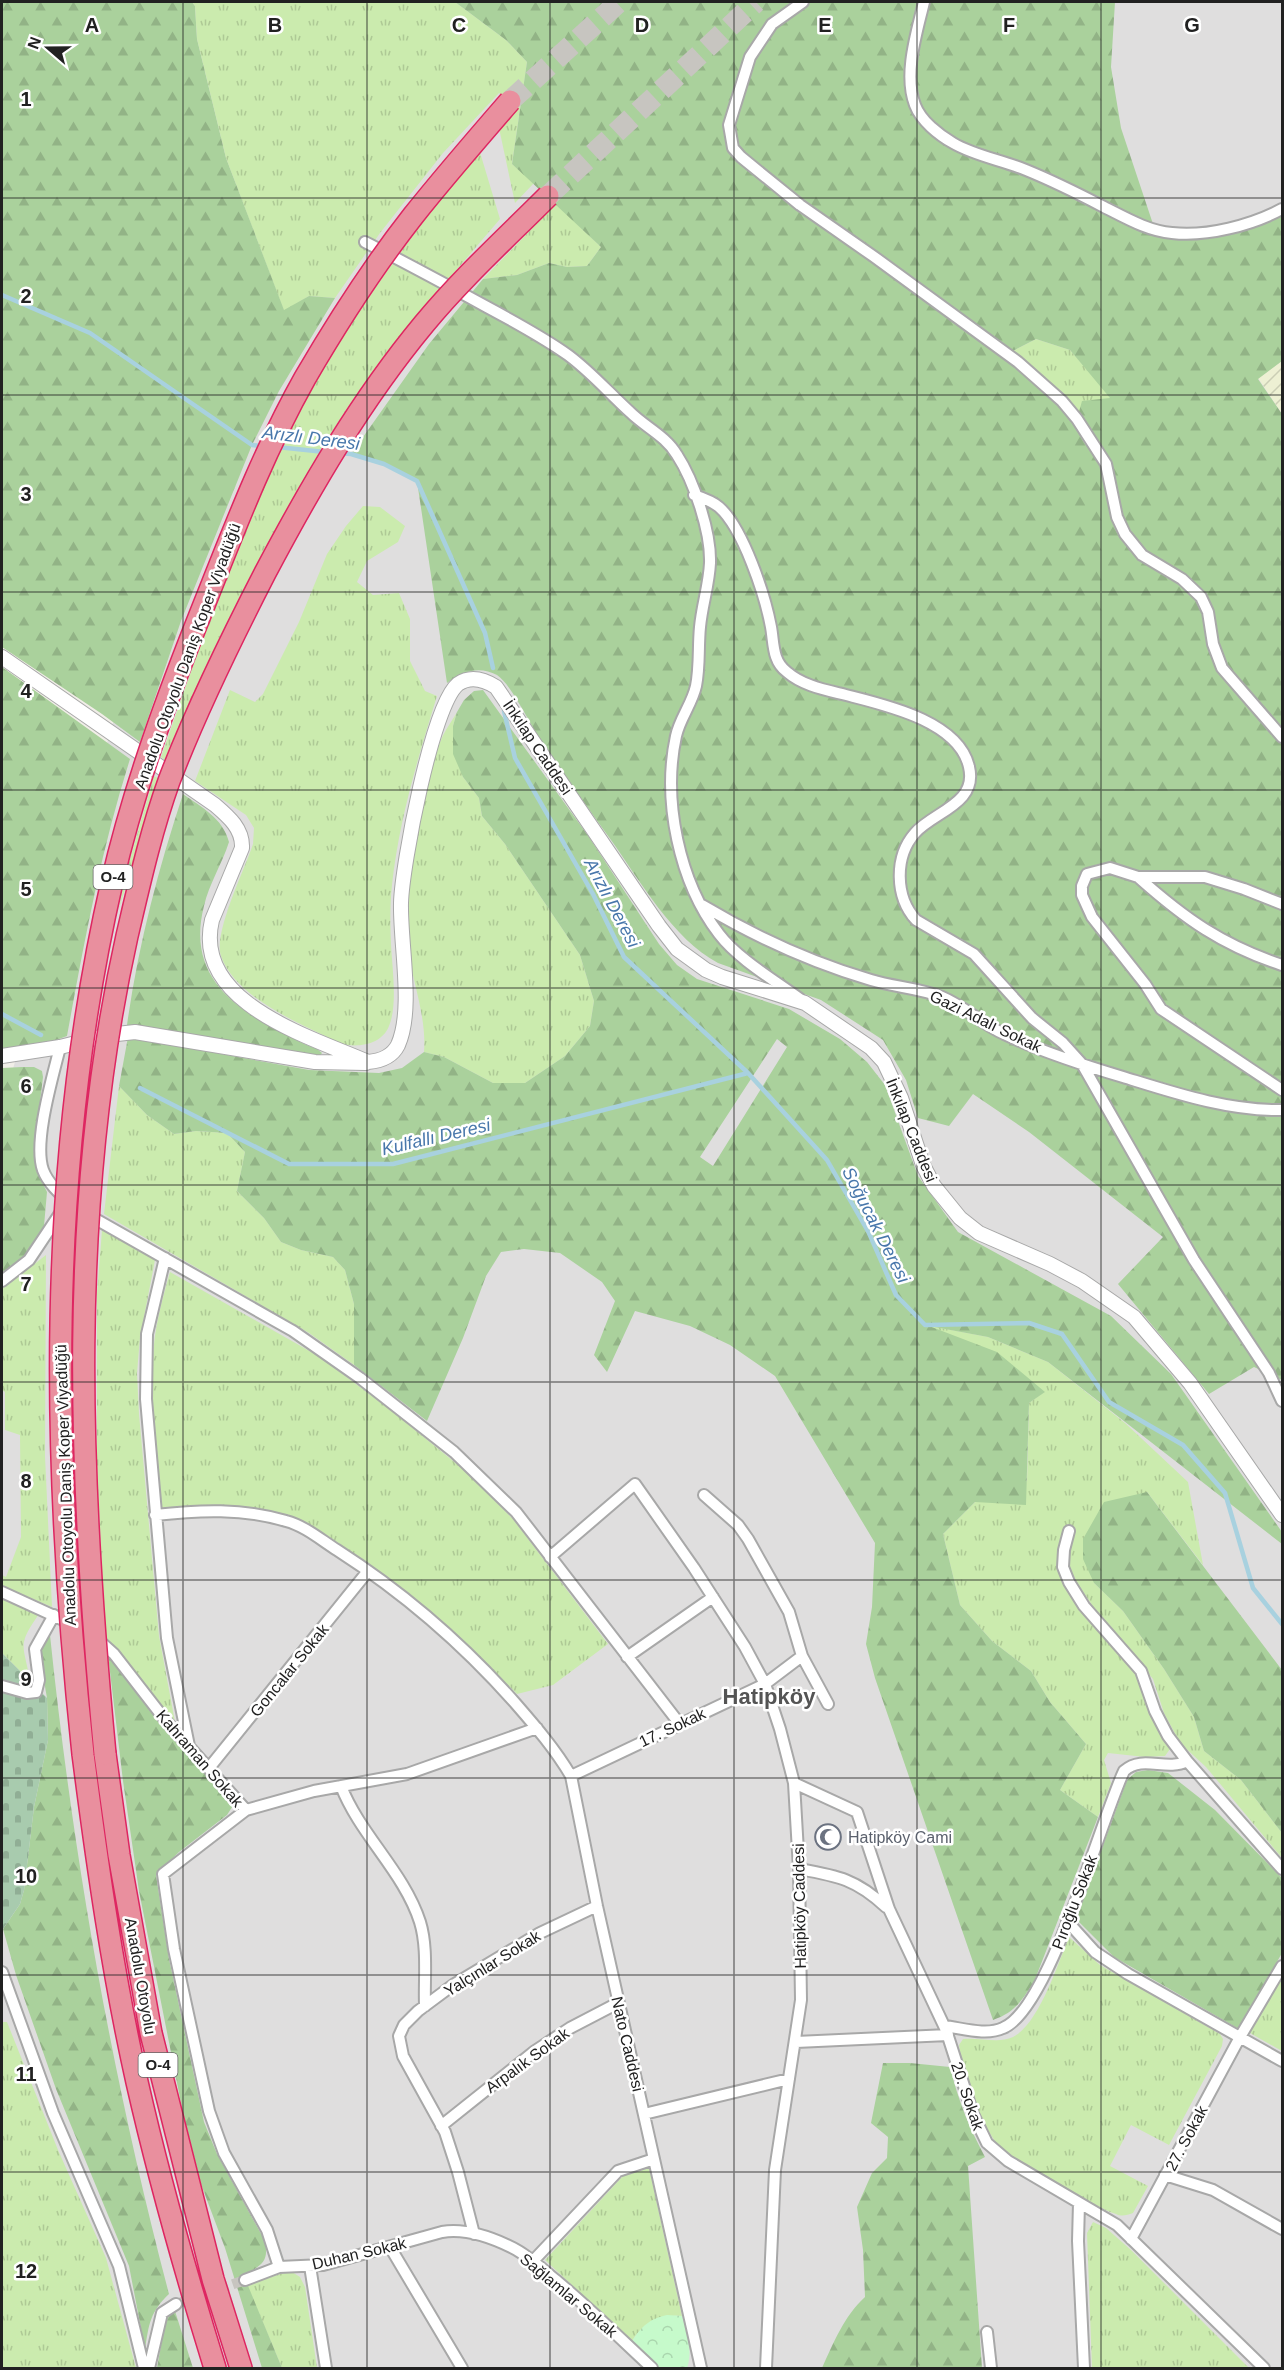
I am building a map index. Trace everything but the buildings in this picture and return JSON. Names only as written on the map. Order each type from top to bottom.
[{"type":"highway","name":"Anadolu Otoyolu Daniş Koper Viyadüğü","points":[[83,1754],[68,1589],[60,1444],[59,1330],[66,1187],[75,1093],[91,987],[113,877],[143,770],[180,666],[268,447],[304,380],[370,274],[411,218],[510,101]]},
{"type":"highway","name":"Anadolu Otoyolu Daniş Koper Viyadüğü","points":[[105,1755],[96,1656],[83,1444],[83,1329],[90,1189],[99,1095],[111,1014],[140,882],[168,783],[210,683],[266,571],[317,477],[389,369],[423,325],[450,293],[548,196]]},
{"type":"highway","name":"Anadolu Otoyolu","points":[[83,1754],[96,1858],[137,2082],[174,2228],[215,2368]]},
{"type":"highway","name":"Anadolu Otoyolu","points":[[105,1755],[119,1855],[150,2033],[210,2268],[241,2368]]},
{"type":"street","points":[[802,2],[772,24],[750,57],[729,125],[733,148],[800,205],[961,319],[1042,381],[1062,401],[1077,419],[1106,464],[1117,517],[1125,534],[1142,555],[1182,579],[1201,597],[1208,612],[1213,644],[1222,668],[1282,737]]},
{"type":"street","points":[[924,2],[914,46],[912,92],[915,106],[922,116],[933,129],[950,142],[1035,174],[1135,222],[1170,233],[1183,234],[1240,226],[1263,219],[1282,209]]},
{"type":"street","points":[[365,242],[546,340],[605,386],[632,414],[664,438],[678,456],[694,495],[707,537],[710,563],[699,630],[699,673],[694,695],[676,736],[673,776],[676,835],[691,886],[699,903],[726,941],[804,1003]]},
{"type":"street","points":[[694,495],[718,507],[728,517],[749,557],[757,574],[765,603],[775,657],[786,672],[808,684],[870,701],[925,721],[942,730],[961,748],[970,769],[970,780],[966,792],[960,800],[926,823],[911,839],[901,865],[899,883],[902,900],[916,920],[974,954],[1032,1017],[1068,1047],[1082,1064],[1194,1260],[1269,1373],[1282,1401]]},
{"type":"street","points":[[2,657],[215,805],[234,822],[242,839],[242,848],[209,932],[210,949],[221,977],[239,998],[270,1018],[368,1062]]},
{"type":"street","name":"İnkılap Caddesi","points":[[368,1062],[379,1061],[393,1051],[402,1030],[405,1008],[401,902],[411,831],[437,724],[451,692],[467,679],[488,682],[496,687],[505,698],[542,756],[677,949],[697,964],[722,977],[804,1003],[871,1048],[884,1062],[901,1098],[923,1165],[934,1186],[960,1218],[979,1233],[1082,1281],[1134,1317],[1190,1383],[1282,1515]]},
{"type":"street","points":[[1282,904],[1205,877],[1138,877],[1110,868],[1087,874],[1082,886],[1082,895],[1092,917],[1161,1009],[1282,1090]]},
{"type":"street","points":[[1138,877],[1201,929],[1282,965]]},
{"type":"street","name":"Gazi Adalı Sokak","points":[[699,903],[733,923],[835,967],[874,981],[945,998],[1006,1035],[1082,1064],[1209,1102],[1282,1110]]},
{"type":"street","points":[[2,1056],[60,1047],[108,1035],[135,1032],[315,1062],[368,1062]]},
{"type":"street","points":[[60,1047],[44,1113],[42,1168],[48,1179],[76,1208],[293,1331],[325,1352],[454,1452],[516,1512],[679,1723]]},
{"type":"street","points":[[2,1281],[29,1260],[69,1201]]},
{"type":"street","points":[[165,1258],[147,1335],[146,1399],[167,1638],[189,1746]]},
{"type":"street","name":"Hatipköy Caddesi","points":[[550,1557],[635,1484],[745,1647],[765,1684],[780,1729],[794,1783],[799,1869],[801,2000],[774,2181],[766,2368]]},
{"type":"street","points":[[704,1495],[738,1525],[748,1539],[789,1612],[802,1656],[828,1704]]},
{"type":"street","name":"Nato Caddesi","points":[[155,1515],[210,1510],[264,1515],[299,1525],[395,1589],[441,1628],[496,1682],[554,1749],[571,1776],[618,2003],[701,2368]]},
{"type":"street","points":[[1069,1531],[1064,1550],[1063,1567],[1069,1582],[1084,1606],[1141,1671],[1164,1727],[1187,1761],[1282,1869]]},
{"type":"street","name":"Goncalar Sokak","points":[[209,1768],[368,1571]]},
{"type":"street","name":"Kahraman Sokak","points":[[2,1592],[87,1631],[108,1648],[189,1746],[246,1810],[314,1791],[407,1774],[537,1728]]},
{"type":"street","points":[[627,1657],[713,1598]]},
{"type":"street","points":[[2,1686],[27,1693],[36,1692],[39,1680],[35,1649],[54,1615]]},
{"type":"street","name":"17. Sokak","points":[[571,1776],[765,1684],[802,1656]]},
{"type":"street","name":"Pıroğlu Sokak","points":[[796,2042],[946,2031],[986,2031],[1005,2028],[1014,2022],[1028,2006],[1045,1976],[1124,1771],[1138,1762],[1172,1766],[1187,1761]]},
{"type":"street","name":"20. Sokak","points":[[794,1783],[857,1812],[889,1909],[946,2031],[973,2114],[987,2143],[1008,2161],[1117,2225],[1264,2368]]},
{"type":"street","points":[[341,1786],[347,1803],[406,1892],[418,1917],[423,1938],[425,2006]]},
{"type":"street","points":[[246,1810],[163,1874],[174,1949],[208,2111],[224,2153],[267,2230],[279,2267]]},
{"type":"street","points":[[799,1869],[859,1884],[889,1909]]},
{"type":"street","name":"Yalçınlar Sokak","points":[[441,2126],[403,2055],[399,2036],[404,2025],[453,1985],[540,1933],[597,1906]]},
{"type":"street","points":[[1067,1921],[1095,1952],[1112,1964],[1282,2061]]},
{"type":"street","name":"27. Sokak","points":[[1131,2239],[1240,2037],[1282,1966]]},
{"type":"street","points":[[2,1972],[53,2113],[119,2266],[144,2368]]},
{"type":"street","name":"Arpalık Sokak","points":[[441,2126],[535,2051],[570,2028],[618,2003]]},
{"type":"street","points":[[644,2114],[789,2079]]},
{"type":"street","points":[[441,2126],[458,2172],[474,2234]]},
{"type":"street","points":[[533,2261],[618,2171],[654,2159]]},
{"type":"street","points":[[1165,2175],[1214,2190],[1282,2229]]},
{"type":"street","points":[[1079,2203],[1084,2368]]},
{"type":"street","name":"Duhan Sokak","points":[[245,2280],[279,2267],[323,2265],[448,2231],[474,2234]]},
{"type":"street","name":"Sağlamlar Sokak","points":[[474,2234],[513,2248],[533,2261],[652,2368]]},
{"type":"street","points":[[390,2247],[462,2368]]},
{"type":"street","points":[[310,2266],[326,2368]]},
{"type":"street","points":[[149,2368],[162,2313],[176,2304]]},
{"type":"street","points":[[987,2332],[991,2368]]},
{"type":"shaded area","points":[[407,2],[1282,2],[1282,2368],[124,2368],[2,2256],[2,1107],[140,629]]},
{"type":"green space","points":[[2,2],[192,2],[195,6],[197,39],[226,158],[284,310],[309,296],[335,298],[279,391],[252,445],[181,621],[140,742],[2,647]]},
{"type":"green space","points":[[192,2],[455,2],[506,40],[527,62],[512,164],[534,183],[515,203],[499,128],[516,106],[499,93],[443,153],[380,233],[335,298],[309,296],[284,311],[226,158],[197,39],[195,6]]},
{"type":"green space","points":[[455,2],[1115,2],[1111,67],[1121,128],[1155,230],[1240,227],[1282,209],[1282,361],[1258,379],[1282,414],[1282,1380],[1254,1367],[1209,1394],[1118,1284],[1163,1237],[1029,1132],[973,1094],[949,1126],[918,1118],[906,1080],[883,1040],[821,1000],[718,963],[702,953],[672,924],[646,891],[540,739],[514,695],[502,680],[490,672],[477,670],[464,673],[447,683],[417,481],[384,464],[351,454],[429,344],[483,279],[517,275],[549,263],[567,267],[587,266],[601,247],[512,164],[527,62],[506,40]],"holes":[[[1036,339],[1070,350],[1110,398],[1082,401],[1077,419],[1007,354]]]},
{"type":"green space","points":[[479,149],[500,219],[390,350],[356,395],[326,442],[263,552],[233,611],[204,670],[166,761],[161,757],[234,556],[276,458],[300,411],[361,308]]},
{"type":"green space","points":[[556,204],[601,247],[587,266],[567,267],[549,263],[517,275],[483,279]]},
{"type":"green space","points":[[1036,339],[1070,350],[1111,397],[1077,419],[1007,354]]},
{"type":"green space","points":[[1282,361],[1282,414],[1258,378]]},
{"type":"green space","points":[[363,506],[380,507],[405,526],[398,542],[367,561],[357,582],[373,595],[399,593],[410,619],[410,661],[425,691],[437,696],[410,789],[395,861],[390,914],[394,985],[392,1017],[386,1031],[378,1040],[354,1045],[338,1042],[279,1013],[250,993],[228,970],[221,956],[222,932],[231,901],[253,844],[254,828],[246,815],[195,781],[230,690],[255,702],[263,694],[299,622],[327,554]]},
{"type":"green space","points":[[2,667],[130,759],[102,862],[67,1036],[32,1049],[2,1055]]},
{"type":"green space","points":[[483,690],[589,837],[659,944],[677,965],[697,979],[789,1009],[840,1039],[867,1062],[885,1085],[918,1176],[958,1232],[1111,1316],[1171,1374],[1282,1532],[1282,1544],[1048,1362],[988,1337],[929,1326],[997,1352],[1045,1392],[1029,1403],[1026,1505],[975,1502],[943,1534],[960,1605],[992,1641],[1031,1671],[1050,1702],[1086,1744],[1060,1790],[1098,1817],[1034,1982],[1013,2009],[1001,2017],[993,2020],[875,1678],[866,1644],[872,1607],[875,1543],[775,1376],[730,1345],[690,1326],[635,1311],[607,1372],[594,1355],[615,1301],[602,1282],[560,1253],[524,1249],[501,1252],[486,1276],[463,1338],[427,1421],[354,1365],[354,1304],[345,1270],[333,1257],[301,1250],[281,1242],[264,1218],[237,1191],[245,1152],[227,1133],[196,1131],[174,1134],[147,1115],[119,1086],[128,1037],[309,1070],[379,1073],[402,1068],[424,1052],[444,1057],[493,1083],[525,1083],[565,1056],[590,1026],[594,1001],[580,955],[505,844],[482,816],[479,798],[463,777],[453,754],[453,726],[457,712],[464,700],[474,691]],"holes":[[[777,1039],[787,1047],[713,1166],[700,1157]]]},
{"type":"green space","points":[[457,712],[453,726],[463,777],[479,798],[482,816],[505,844],[580,955],[594,1001],[590,1026],[565,1056],[525,1083],[493,1083],[444,1057],[424,1052],[421,1010],[407,939],[407,893],[414,838],[426,783],[441,740]]},
{"type":"green space","points":[[154,776],[161,780],[119,908],[126,873]]},
{"type":"green space","points":[[183,794],[217,820],[229,842],[209,890],[200,928],[201,948],[214,981],[240,1007],[275,1029],[317,1049],[322,1053],[319,1057],[127,1025],[150,908]]},
{"type":"green space","points":[[34,1067],[42,1071],[43,1077],[35,1144],[36,1170],[47,1192],[44,1226],[29,1251],[2,1275],[2,1068]]},
{"type":"green space","points":[[119,1086],[147,1115],[174,1134],[196,1131],[227,1133],[245,1152],[237,1191],[264,1218],[281,1242],[301,1250],[333,1257],[345,1270],[354,1304],[354,1365],[309,1333],[104,1214]]},
{"type":"green space","points":[[102,1230],[155,1260],[140,1338],[137,1373],[159,1636],[175,1722],[105,1636],[97,1463],[97,1294]]},
{"type":"green space","points":[[46,1255],[45,1456],[52,1607],[2,1586],[2,1575],[6,1577],[21,1537],[20,1435],[5,1430],[5,1392],[2,1390],[2,1289]]},
{"type":"green space","points":[[170,1272],[320,1357],[463,1469],[513,1519],[608,1644],[553,1685],[517,1694],[456,1636],[393,1582],[310,1525],[281,1513],[248,1507],[162,1509],[153,1415],[152,1377],[157,1325]]},
{"type":"green space","points":[[925,1325],[988,1337],[1048,1362],[1125,1423],[1188,1482],[1203,1565],[1147,1492],[1094,1583],[1123,1611],[1164,1669],[1194,1717],[1204,1751],[1241,1780],[1282,1833],[1282,1858],[1206,1767],[1180,1743],[1164,1713],[1153,1679],[1096,1611],[1076,1581],[1068,1564],[1068,1548],[1075,1533],[1065,1529],[1060,1542],[1058,1559],[1065,1582],[1139,1676],[1159,1731],[1170,1749],[1165,1756],[1145,1757],[1108,1753],[1104,1760],[1111,1783],[1098,1817],[1060,1790],[1086,1744],[1050,1702],[1031,1671],[992,1641],[960,1605],[943,1534],[975,1502],[1027,1481],[1029,1403],[1044,1392]]},
{"type":"green space","points":[[1147,1492],[1282,1670],[1282,1833],[1241,1780],[1204,1751],[1194,1717],[1164,1669],[1123,1611],[1094,1583],[1083,1559],[1083,1539],[1104,1502]]},
{"type":"green space","points":[[2,1597],[39,1614],[24,1640],[30,1681],[2,1653]]},
{"type":"green space","points":[[50,1635],[70,1801],[97,1967],[112,2049],[148,2213],[169,2294],[151,2319],[145,2349],[129,2266],[56,2089],[16,1975],[3,1929],[20,1904],[24,1890],[34,1807],[48,1740],[47,1698],[41,1651]]},
{"type":"green space","points":[[2,1653],[47,1698],[48,1740],[34,1807],[24,1890],[20,1904],[3,1929],[2,1927]]},
{"type":"green space","points":[[108,1655],[234,1804],[227,1815],[179,1852],[156,1875],[169,1959],[204,2122],[217,2154],[265,2241],[265,2259],[244,2276],[282,2368],[262,2368],[225,2248],[201,2184],[183,2113],[139,1891]]},
{"type":"green space","points":[[1148,1770],[1168,1773],[1215,1810],[1282,1878],[1282,1953],[1239,2029],[1114,1957],[1076,1919],[1127,1780],[1136,1772]]},
{"type":"green space","points":[[1069,1937],[1100,1965],[1220,2034],[1223,2039],[1222,2046],[1169,2145],[1131,2125],[1110,2166],[1148,2186],[1133,2213],[1122,2216],[1100,2207],[1007,2154],[986,2127],[961,2056],[959,2045],[963,2039],[1001,2040],[1013,2037],[1022,2030],[1031,2020],[1047,1992]]},
{"type":"green space","points":[[1282,1977],[1282,2051],[1250,2033]]},
{"type":"green space","points":[[2,2022],[7,2022],[58,2150],[106,2258],[136,2368],[2,2368]]},
{"type":"green space","points":[[883,2063],[950,2067],[965,2113],[985,2157],[968,2166],[982,2368],[822,2368],[845,2321],[865,2297],[863,2250],[857,2207],[872,2173],[887,2158],[888,2137],[871,2123]]},
{"type":"green space","points":[[649,2168],[682,2316],[666,2316],[647,2324],[632,2341],[545,2260],[623,2176]]},
{"type":"green space","points":[[1093,2222],[1106,2228],[1131,2250],[1249,2368],[1092,2368],[1087,2233]]},
{"type":"green space","points":[[292,2272],[300,2277],[305,2287],[317,2368],[282,2368],[247,2285]]},
{"type":"green space","points":[[175,2311],[193,2368],[157,2368],[166,2317]]},
{"type":"green space","points":[[667,2315],[682,2316],[689,2349],[687,2368],[660,2368],[632,2341],[646,2324]]},
{"type":"waterway","name":"Arızlı Deresi","points":[[2,295],[90,333],[252,445],[262,446]]},
{"type":"waterway","name":"Arızlı Deresi","points":[[277,447],[325,452]]},
{"type":"waterway","name":"Arızlı Deresi","points":[[339,453],[351,454],[384,464],[417,481],[485,633],[493,668]]},
{"type":"waterway","name":"Soğucak Deresi","points":[[504,711],[515,758],[593,894],[624,957],[748,1073],[827,1160],[869,1233],[896,1295],[925,1325],[1029,1323],[1062,1334],[1109,1402],[1183,1445],[1225,1493],[1253,1588],[1282,1624]]},
{"type":"waterway","name":"Kulfallı Deresi","points":[[2,1014],[41,1035]]},
{"type":"waterway","name":"Kulfallı Deresi","points":[[140,1088],[289,1164],[393,1164],[748,1073]]},
{"type":"tunnel","points":[[510,101],[619,2]]},
{"type":"tunnel","points":[[548,196],[756,2]]},
{"type":"tunnel","points":[[176,2304],[245,2280]]},
{"type":"place","name":"Hatipköy Cami","points":[[828,1837]]},
{"type":"district","name":"Hatipköy","points":[[769,1696]]}]
